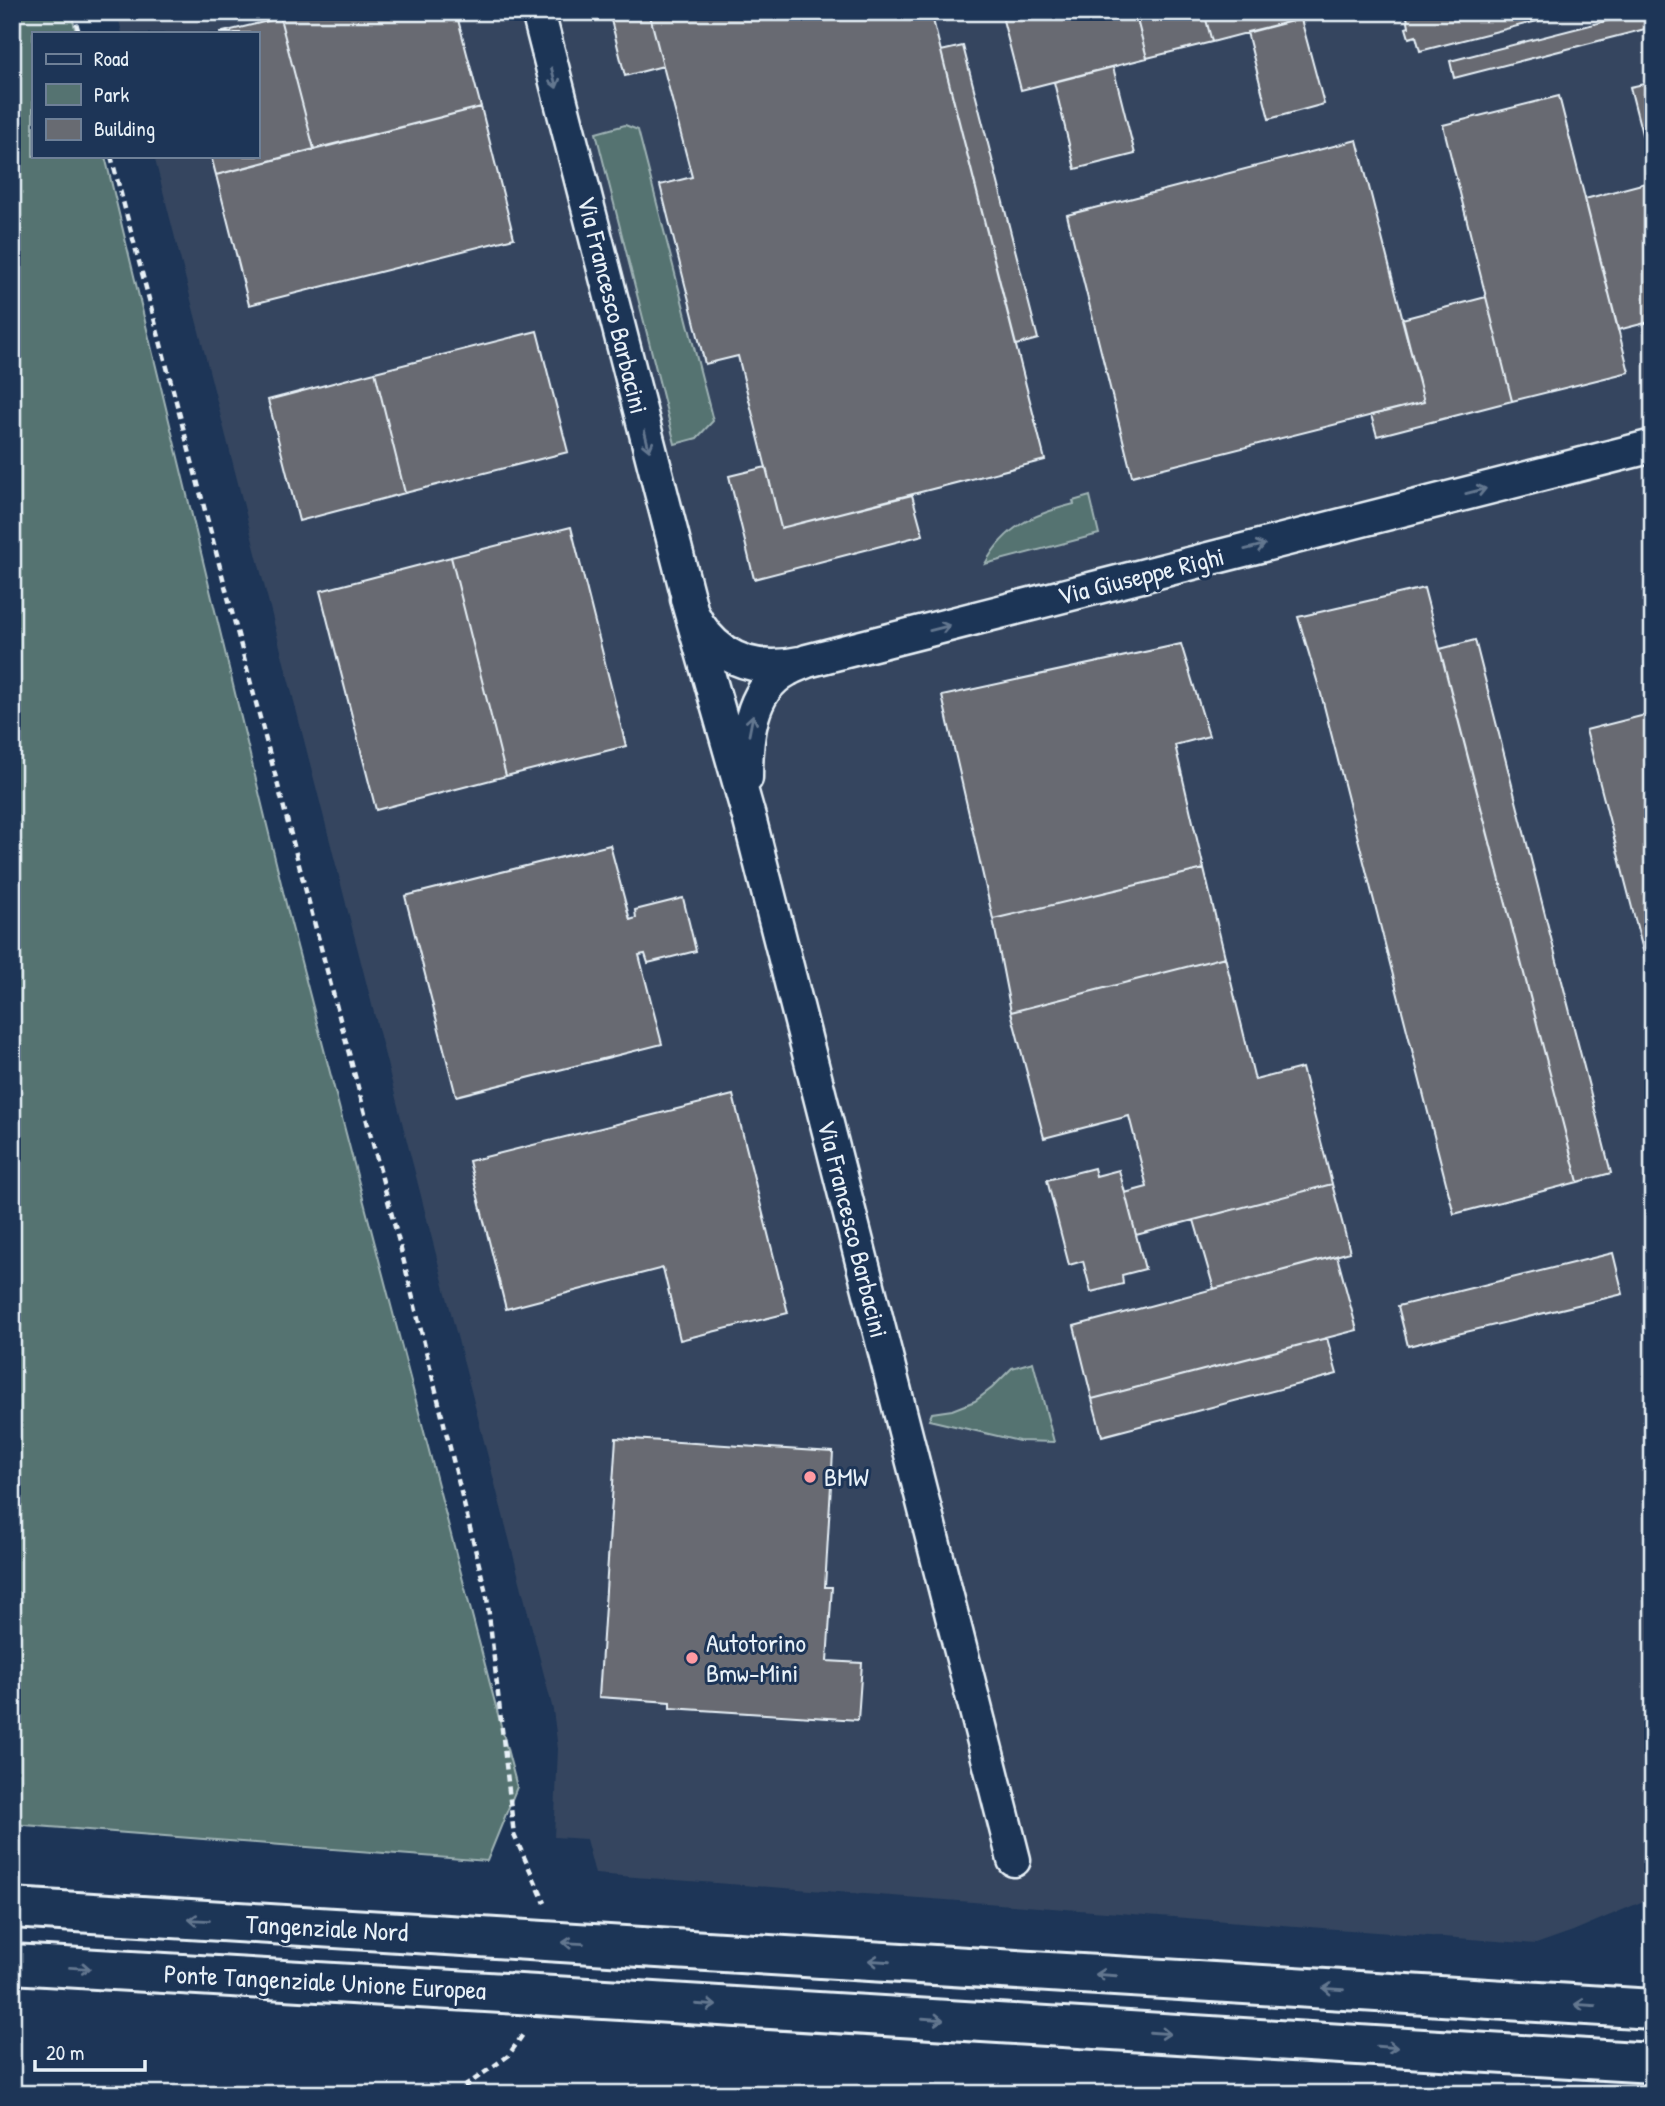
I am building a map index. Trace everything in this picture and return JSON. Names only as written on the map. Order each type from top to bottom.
[{"type":"highway","name":"Tangenziale Nord","points":[[12,1909],[1653,2009]]},
{"type":"highway","name":"Ponte Tangenziale Unione Europea","points":[[12,1964],[1653,2063]]},
{"type":"street","name":"Via Francesco Barbacini","points":[[538,12],[687,599],[749,817],[1014,1860]]},
{"type":"street","name":"Via Giuseppe Righi","points":[[749,817],[746,756],[754,710],[769,684],[786,670],[807,661],[1653,446]]},
{"type":"street","name":"Via Francesco Barbacini","points":[[687,599],[704,634],[720,650],[734,658],[758,666],[785,666],[807,661]]},
{"type":"path","points":[[73,12],[79,32]]},
{"type":"path","points":[[112,158],[402,1255],[487,1597],[514,1835],[547,1907]]},
{"type":"path","points":[[454,2094],[508,2056],[530,2024]]},
{"type":"shaded area","points":[[117,12],[1653,12],[1653,1897],[1536,1944],[595,1874],[586,1839],[554,1837],[558,1749],[553,1710],[155,158],[259,158],[259,32],[122,32]]},
{"type":"green space","points":[[12,12],[71,12],[76,32],[32,32],[32,158],[105,158],[287,908],[517,1787],[487,1861],[12,1824]]},
{"type":"green space","points":[[625,125],[638,130],[713,421],[697,438],[675,444],[596,133]]},
{"type":"green space","points":[[1090,496],[1099,534],[985,564],[1011,531],[1034,517]]},
{"type":"green space","points":[[1033,1362],[1054,1442],[1019,1441],[929,1420],[932,1413],[952,1410],[975,1401],[1012,1368]]},
{"type":"building","points":[[302,12],[456,12],[481,107],[314,149],[280,18]]},
{"type":"building","points":[[609,12],[649,12],[663,66],[625,76]]},
{"type":"building","points":[[649,12],[931,12],[1045,460],[781,528],[738,356],[705,364],[660,185],[692,177]]},
{"type":"building","points":[[1001,12],[1135,12],[1147,58],[1021,90]]},
{"type":"building","points":[[1135,12],[1204,12],[1212,42],[1147,58]]},
{"type":"building","points":[[1204,12],[1327,12],[1212,42]]},
{"type":"building","points":[[1406,12],[1544,12],[1545,19],[1420,51],[1416,36],[1409,38]]},
{"type":"building","points":[[1641,12],[1653,12],[1653,27],[1454,78],[1450,61]]},
{"type":"building","points":[[280,18],[314,149],[216,175],[212,158],[259,158],[259,32],[223,32]]},
{"type":"building","points":[[1301,19],[1324,104],[1269,119],[1247,32]]},
{"type":"building","points":[[963,46],[1038,339],[1016,345],[941,51]]},
{"type":"building","points":[[1113,67],[1135,154],[1075,169],[1054,82]]},
{"type":"building","points":[[1653,82],[1653,177],[1630,87]]},
{"type":"building","points":[[1559,96],[1629,372],[1512,401],[1443,125]]},
{"type":"building","points":[[481,107],[514,238],[249,305],[216,175]]},
{"type":"building","points":[[1357,140],[1424,402],[1132,476],[1067,215]]},
{"type":"building","points":[[1653,181],[1653,321],[1618,330],[1585,199]]},
{"type":"building","points":[[1486,297],[1512,401],[1377,436],[1371,415],[1424,402],[1402,319]]},
{"type":"building","points":[[537,331],[568,452],[405,493],[375,372]]},
{"type":"building","points":[[375,372],[405,493],[299,521],[268,400]]},
{"type":"building","points":[[766,467],[781,528],[912,495],[923,535],[754,579],[729,476]]},
{"type":"building","points":[[571,527],[626,746],[506,776],[451,557]]},
{"type":"building","points":[[451,557],[506,776],[376,810],[320,591]]},
{"type":"building","points":[[1424,588],[1578,1182],[1454,1214],[1321,694],[1298,617]]},
{"type":"building","points":[[1475,640],[1611,1173],[1578,1182],[1440,649]]},
{"type":"building","points":[[1181,644],[1209,736],[1175,745],[1204,869],[993,919],[942,696]]},
{"type":"building","points":[[1653,713],[1653,989],[1586,730]]},
{"type":"building","points":[[610,845],[630,920],[636,918],[635,910],[683,898],[696,951],[648,963],[645,954],[639,955],[662,1044],[456,1096],[405,896]]},
{"type":"building","points":[[1204,869],[1225,957],[1011,1012],[993,919]]},
{"type":"building","points":[[1225,957],[1255,1080],[1302,1068],[1332,1184],[1136,1235],[1125,1193],[1147,1187],[1129,1116],[1044,1138],[1011,1012]]},
{"type":"building","points":[[733,1095],[788,1313],[680,1340],[663,1268],[506,1309],[469,1161]]},
{"type":"building","points":[[1094,1168],[1096,1176],[1119,1170],[1145,1269],[1122,1275],[1123,1284],[1091,1292],[1083,1261],[1069,1265],[1047,1180]]},
{"type":"building","points":[[1332,1184],[1350,1252],[1214,1289],[1194,1220]]},
{"type":"building","points":[[1613,1253],[1623,1294],[1408,1346],[1398,1306]]},
{"type":"building","points":[[1337,1256],[1357,1330],[1092,1399],[1074,1326]]},
{"type":"building","points":[[1327,1338],[1337,1374],[1102,1436],[1092,1399]]},
{"type":"building","points":[[616,1438],[833,1452],[825,1587],[832,1587],[827,1661],[862,1663],[858,1720],[670,1708],[670,1702],[599,1697]]},
{"type":"place","name":"BMW","points":[[810,1477]]},
{"type":"place","name":"Autotorino Bmw-Mini","points":[[692,1658]]}]
